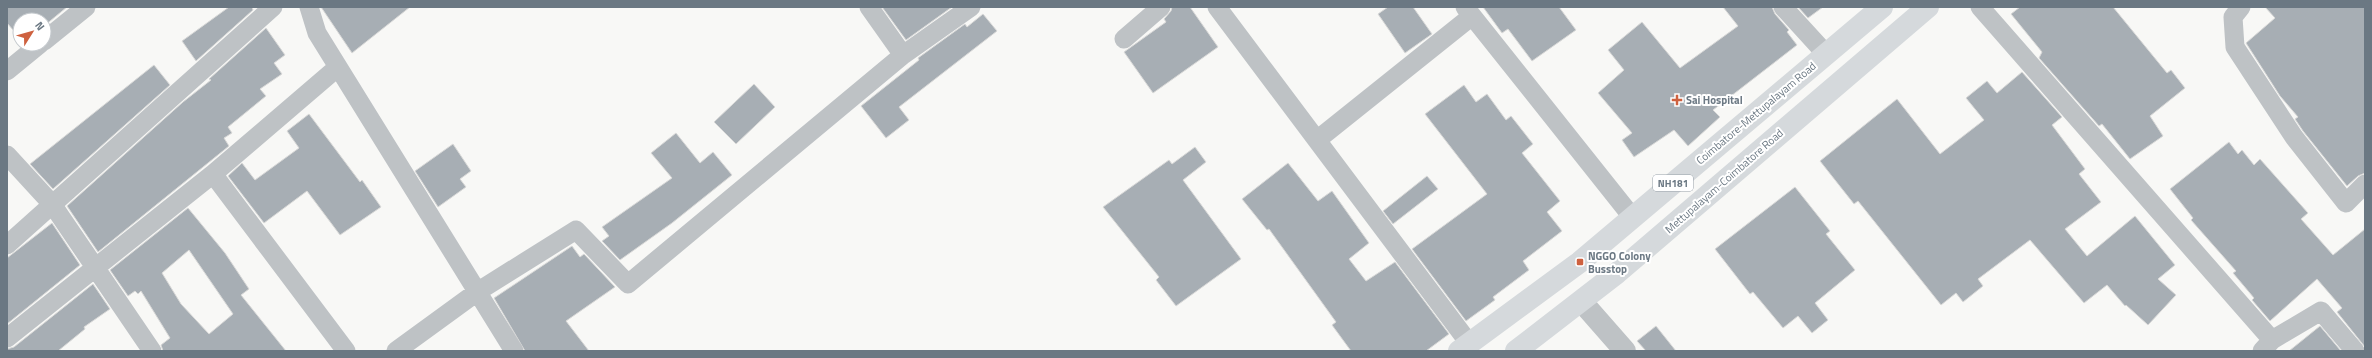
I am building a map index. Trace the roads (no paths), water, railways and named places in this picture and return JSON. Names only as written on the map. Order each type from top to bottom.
[{"type":"highway","name":"Coimbatore-Mettupalayam Road","points":[[1464,347],[1560,276],[1633,218],[1882,7]]},
{"type":"highway","name":"Mettupalayam-Coimbatore Road","points":[[1516,351],[1582,302],[1928,7]]},
{"type":"highway","points":[[1560,276],[1582,302]]},
{"type":"street","points":[[52,35],[86,7]]},
{"type":"street","points":[[7,245],[273,7]]},
{"type":"street","points":[[309,7],[317,33],[514,351]]},
{"type":"street","points":[[869,7],[903,55]]},
{"type":"street","points":[[396,351],[477,292],[576,230],[628,284],[903,55],[971,7]]},
{"type":"street","points":[[1124,39],[1160,7]]},
{"type":"street","points":[[1217,7],[1317,140],[1464,347]]},
{"type":"street","points":[[1783,7],[1826,54]]},
{"type":"street","points":[[1980,7],[2267,346],[2321,311],[2355,351]]},
{"type":"street","points":[[2241,7],[2233,17],[2235,47],[2294,137],[2346,202],[2365,184]]},
{"type":"street","points":[[1317,140],[1468,12],[1633,218]]},
{"type":"street","points":[[7,71],[30,52]]},
{"type":"street","points":[[7,338],[214,174],[338,67]]},
{"type":"street","points":[[7,155],[52,204],[97,268],[152,351]]},
{"type":"street","points":[[214,174],[346,351]]},
{"type":"street","points":[[1582,302],[1625,351]]},
{"type":"place","name":"Sai Hospital","points":[[1677,100]]},
{"type":"place","name":"NGGO Colony Busstop","points":[[1580,262]]}]
